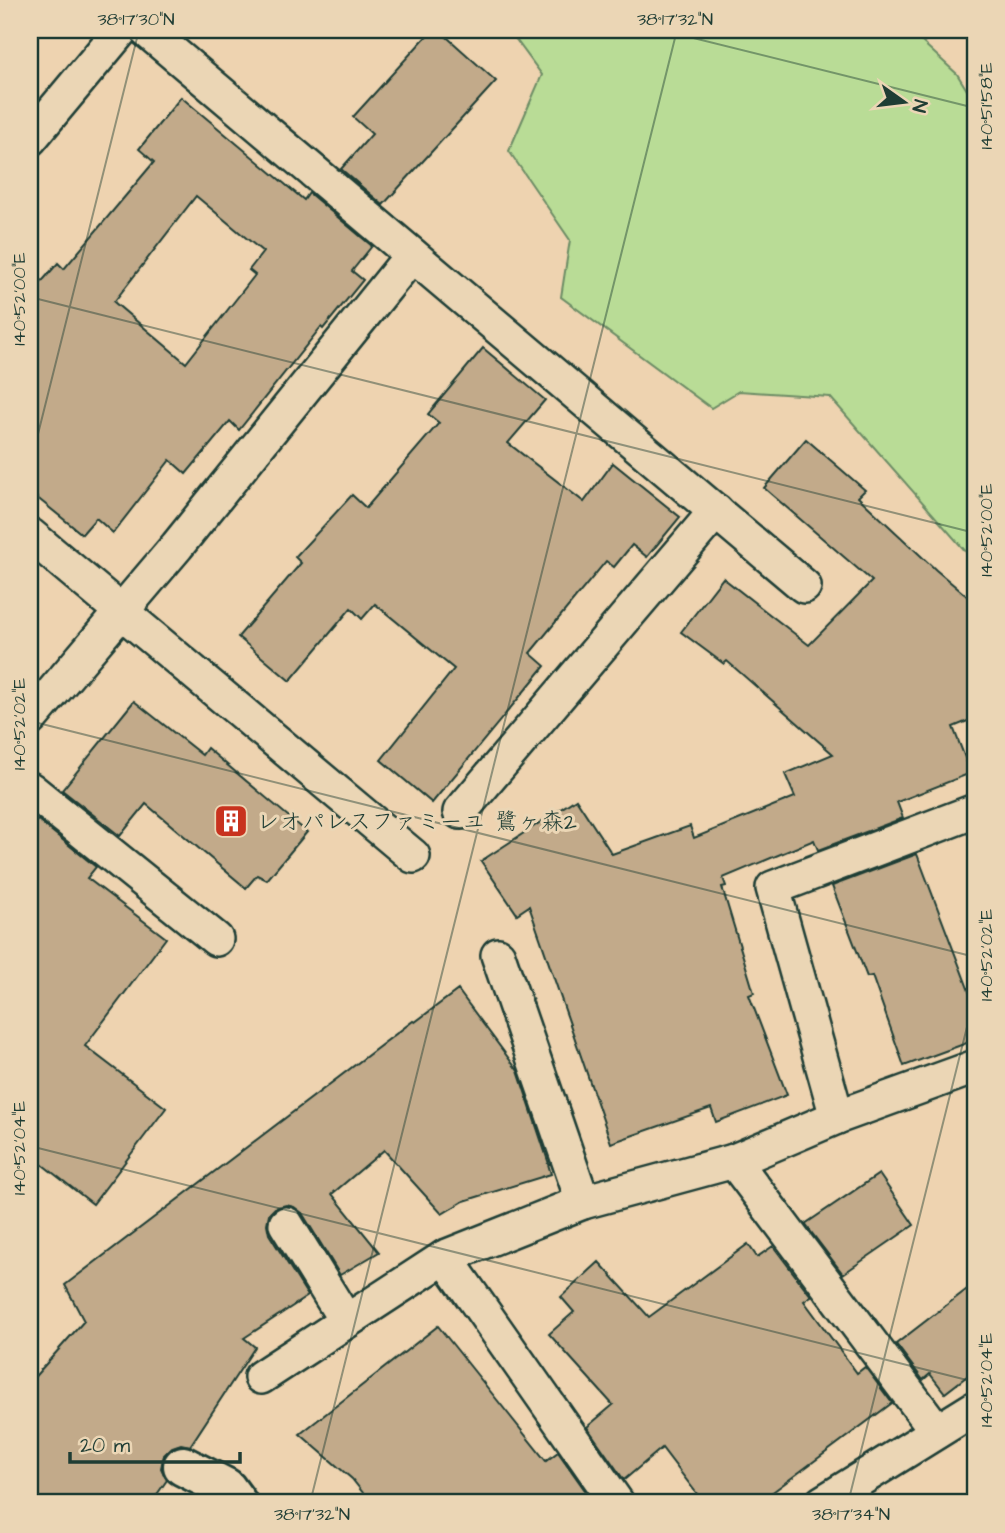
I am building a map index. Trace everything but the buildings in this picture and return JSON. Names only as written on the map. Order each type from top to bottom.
[{"type":"street","points":[[183,1466],[226,1489],[237,1503]]},
{"type":"lane","points":[[30,139],[121,30]]},
{"type":"lane","points":[[146,30],[804,586]]},
{"type":"lane","points":[[30,719],[177,546],[412,255]]},
{"type":"lane","points":[[460,812],[716,511]]},
{"type":"lane","points":[[30,535],[413,856]]},
{"type":"lane","points":[[30,789],[216,939]]},
{"type":"lane","points":[[836,1116],[773,888],[975,811]]},
{"type":"lane","points":[[498,955],[583,1202]]},
{"type":"lane","points":[[261,1377],[445,1257],[583,1202],[734,1161],[836,1116],[975,1067]]},
{"type":"lane","points":[[734,1161],[936,1431]]},
{"type":"lane","points":[[286,1224],[346,1321]]},
{"type":"lane","points":[[445,1257],[617,1503]]},
{"type":"lane","points":[[822,1503],[975,1408]]},
{"type":"green space","points":[[509,30],[909,30],[957,74],[975,103],[975,562],[830,397],[739,391],[711,408],[561,297],[570,240],[509,151],[542,75]]},
{"type":"place","name":"レオパレスファミーユ 鷺ヶ森2","points":[[231,821]]}]
